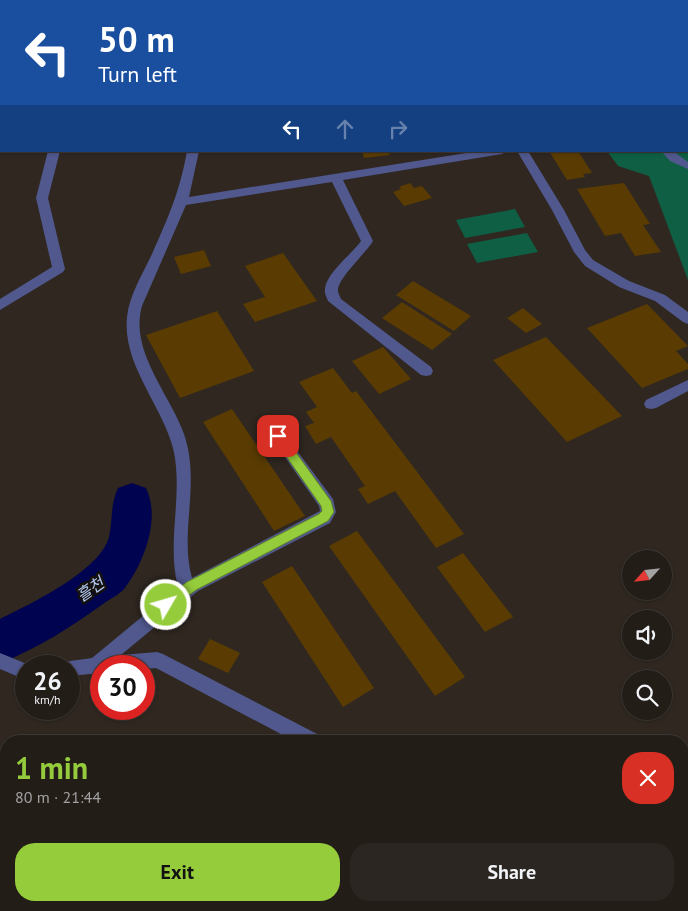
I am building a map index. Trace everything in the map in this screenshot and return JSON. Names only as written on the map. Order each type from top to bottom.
[{"type":"street","points":[[0,305],[59,269],[42,198],[54,152]]},
{"type":"street","points":[[187,589],[182,571],[185,489],[182,451],[167,410],[143,361],[137,343],[133,318],[155,260],[181,202],[193,152]]},
{"type":"street","points":[[181,202],[337,179],[496,152]]},
{"type":"street","points":[[523,152],[558,210],[580,252],[589,263],[624,284],[660,298],[688,319]]},
{"type":"street","points":[[667,152],[674,159],[688,166]]},
{"type":"street","points":[[337,179],[367,240],[363,249],[334,282],[331,291],[335,301],[426,371]]},
{"type":"street","points":[[651,404],[688,385]]},
{"type":"street","points":[[108,655],[187,589],[324,518],[328,512],[327,504],[278,436]]},
{"type":"street","points":[[155,660],[301,735]]},
{"type":"street","points":[[0,661],[15,668]]},
{"type":"green space","points":[[608,152],[688,152],[688,280],[649,176],[618,166]]},
{"type":"green space","points":[[515,209],[525,227],[465,238],[456,220]]},
{"type":"green space","points":[[527,233],[538,252],[477,263],[467,244]]},
{"type":"building","points":[[362,152],[388,152],[390,155],[364,158]]},
{"type":"building","points":[[550,152],[579,152],[592,173],[583,174],[585,177],[567,180]]},
{"type":"building","points":[[410,183],[414,188],[422,186],[432,198],[404,206],[393,192],[401,189],[399,187]]},
{"type":"building","points":[[624,183],[650,224],[643,225],[661,252],[635,256],[621,233],[605,236],[577,189]]},
{"type":"building","points":[[204,250],[211,266],[181,274],[174,257]]},
{"type":"building","points":[[283,253],[317,301],[255,322],[243,304],[265,297],[245,266]]},
{"type":"building","points":[[413,281],[471,316],[454,331],[396,295]]},
{"type":"building","points":[[402,302],[452,334],[432,350],[382,318]]},
{"type":"building","points":[[647,304],[688,346],[676,351],[688,364],[688,369],[642,388],[587,328]]},
{"type":"building","points":[[523,308],[542,324],[526,333],[507,318]]},
{"type":"building","points":[[217,311],[254,371],[180,398],[146,335]]},
{"type":"building","points":[[546,337],[622,416],[567,442],[493,360]]},
{"type":"building","points":[[383,347],[411,379],[379,394],[352,361]]},
{"type":"building","points":[[333,368],[352,393],[356,391],[464,534],[436,548],[395,491],[368,504],[358,489],[365,486],[331,437],[316,444],[305,426],[314,423],[306,412],[317,407],[299,382]]},
{"type":"building","points":[[232,409],[305,516],[274,531],[203,422]]},
{"type":"building","points":[[357,531],[465,677],[435,696],[329,546]]},
{"type":"building","points":[[463,553],[513,617],[485,632],[437,567]]},
{"type":"building","points":[[292,566],[374,688],[343,707],[262,582]]},
{"type":"building","points":[[210,639],[240,653],[228,673],[198,659]]},
{"type":"waterway","name":"흘천","points":[[0,642],[58,611],[109,576],[129,541],[132,500]]},
{"type":"route","points":[[166,605],[192,586],[324,518],[328,512],[327,504],[278,436]]}]
